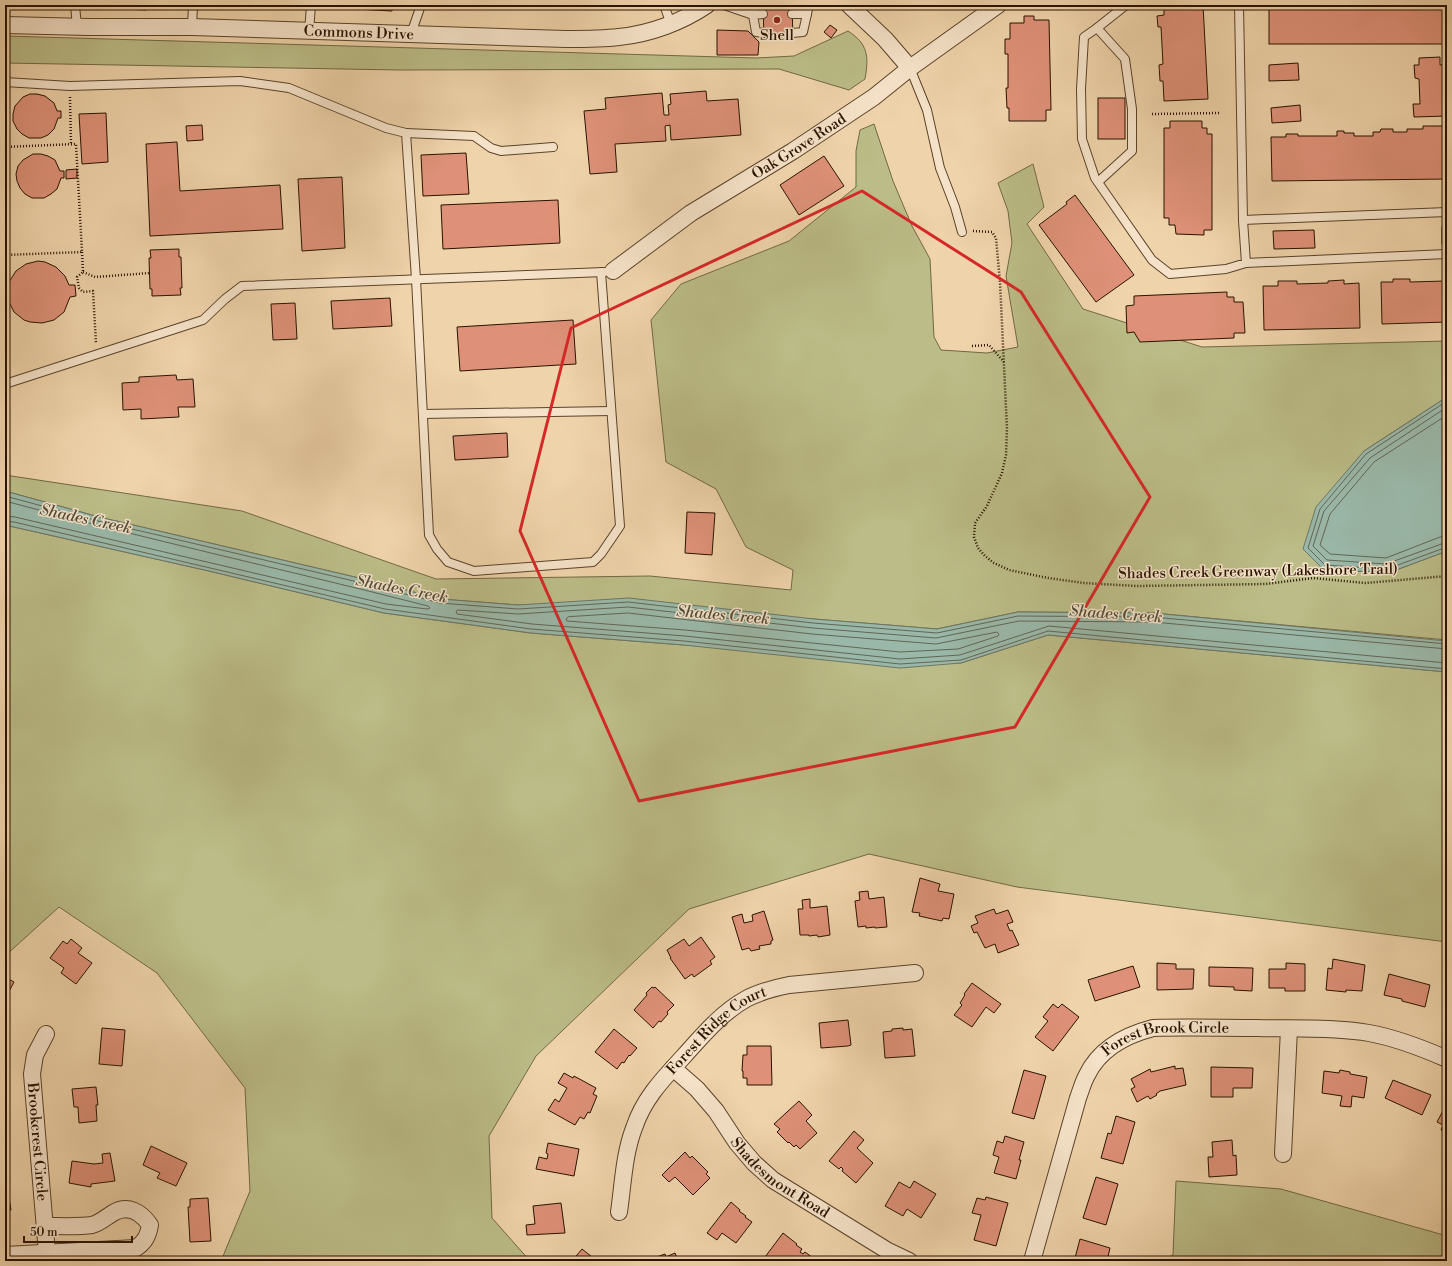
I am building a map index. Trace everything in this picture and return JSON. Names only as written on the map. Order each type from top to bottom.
[{"type":"street","name":"Commons Drive","points":[[5,25],[77,27],[192,27],[309,32],[566,39],[620,37],[645,32],[671,24],[693,14],[707,5]]},
{"type":"street","points":[[850,5],[885,39],[910,68]]},
{"type":"street","name":"Oak Grove Road","points":[[607,272],[691,214],[793,151],[874,97],[910,68],[998,5]]},
{"type":"street","name":"Forest Ridge Court","points":[[619,1212],[628,1150],[634,1128],[648,1098],[658,1084],[722,1016],[747,999],[760,993],[789,985],[915,973]]},
{"type":"street","name":"Forest Brook Circle","points":[[1032,1261],[1078,1098],[1087,1074],[1096,1060],[1106,1049],[1121,1039],[1136,1032],[1153,1028],[1344,1031],[1369,1033],[1395,1040],[1427,1050],[1447,1059]]},
{"type":"street","points":[[1283,1154],[1289,1029]]},
{"type":"street","name":"Brookcrest Circle","points":[[46,1034],[36,1055],[32,1074],[47,1253]]},
{"type":"street","name":"Shadesmont Road","points":[[674,1068],[697,1088],[716,1111],[737,1143],[754,1163],[773,1180],[888,1251],[909,1261]]},
{"type":"street","points":[[5,1255],[136,1248],[147,1238],[150,1225],[142,1216],[130,1209],[123,1209],[92,1225],[45,1226]]},
{"type":"lane","points":[[75,5],[77,27]]},
{"type":"lane","points":[[192,27],[193,5]]},
{"type":"lane","points":[[309,32],[311,5]]},
{"type":"lane","points":[[411,34],[421,5]]},
{"type":"lane","points":[[664,5],[671,24]]},
{"type":"lane","points":[[724,5],[753,15],[763,14]]},
{"type":"lane","points":[[756,5],[753,15],[756,32],[764,33]]},
{"type":"lane","points":[[792,33],[803,32],[809,5]]},
{"type":"lane","points":[[1126,5],[1084,37],[1081,89],[1082,139],[1095,178],[1152,260],[1170,274],[1226,269],[1246,263],[1447,254]]},
{"type":"lane","points":[[1239,5],[1243,220],[1246,263]]},
{"type":"lane","points":[[792,14],[807,14]]},
{"type":"lane","points":[[1097,28],[1125,59],[1132,109],[1132,151],[1098,182]]},
{"type":"lane","points":[[910,68],[927,110],[940,168],[956,207],[962,232]]},
{"type":"lane","points":[[5,82],[70,86],[240,81],[289,88],[386,128],[406,133],[474,136],[491,148],[501,151],[553,147]]},
{"type":"lane","points":[[5,384],[203,320],[225,299],[242,286],[416,280],[607,272],[611,411],[620,526],[601,554],[593,562],[474,571],[448,562],[437,550],[429,535],[416,280],[406,133]]},
{"type":"lane","points":[[1243,220],[1447,212]]},
{"type":"lane","points":[[422,414],[611,411]]},
{"type":"path","points":[[70,86],[71,144]]},
{"type":"path","points":[[1152,114],[1219,113]]},
{"type":"path","points":[[5,147],[76,144],[83,272]]},
{"type":"path","name":"Shades Creek Greenway (Lakeshore Trail)","points":[[962,232],[992,232],[996,238],[1000,282],[1007,429],[1006,455],[1000,479],[975,523],[974,537],[978,548],[984,556],[994,563],[1009,570],[1048,578],[1084,583],[1137,586],[1266,584],[1313,578],[1366,583],[1447,576]]},
{"type":"path","points":[[5,255],[82,252]]},
{"type":"path","points":[[83,272],[96,277],[150,274]]},
{"type":"path","points":[[83,272],[77,277],[79,288],[83,292],[93,291],[96,354]]},
{"type":"path","points":[[972,346],[989,345],[1004,362]]},
{"type":"highlighted area","points":[[862,191],[1021,292],[1150,497],[1015,727],[639,801],[520,531],[571,328]]},
{"type":"green space","points":[[848,31],[860,41],[866,51],[867,57],[865,79],[849,90],[779,69],[399,70],[5,63],[5,36],[756,58],[794,56]]},
{"type":"green space","points":[[874,124],[893,181],[912,226],[930,259],[934,337],[941,350],[987,353],[1018,347],[1006,276],[1012,243],[1008,211],[998,183],[1033,164],[1044,207],[1027,224],[1083,309],[1202,347],[1447,341],[1447,397],[1364,451],[1323,569],[1388,573],[1447,551],[1447,640],[1153,613],[1018,612],[937,629],[814,619],[518,605],[440,599],[359,578],[99,517],[5,491],[5,475],[242,511],[436,579],[650,576],[791,590],[793,570],[746,547],[716,489],[666,462],[651,320],[681,284],[789,241],[856,187],[856,151],[860,130]]},
{"type":"green space","points":[[5,525],[209,571],[384,613],[531,633],[684,645],[961,663],[1048,635],[1447,672],[1447,942],[1017,887],[869,854],[689,909],[536,1056],[489,1136],[492,1218],[530,1261],[221,1261],[250,1191],[245,1088],[157,973],[59,907],[5,956]]},
{"type":"green space","points":[[1176,1181],[1281,1189],[1447,1236],[1447,1261],[1162,1261],[1173,1255]]},
{"type":"water","points":[[1447,397],[1447,551],[1388,573],[1323,569],[1303,549],[1316,507],[1364,451]]},
{"type":"water","name":"Shades Creek","points":[[5,491],[99,517],[359,578],[441,599],[518,605],[629,598],[814,619],[937,629],[1018,612],[1153,613],[1447,641],[1447,672],[1048,635],[961,663],[900,668],[684,645],[531,633],[384,613],[209,571],[5,525]]},
{"type":"building","points":[[128,5],[162,5],[162,7],[146,6],[146,10],[127,9]]},
{"type":"building","points":[[356,5],[393,5],[392,11],[356,9]]},
{"type":"building","points":[[763,5],[792,5],[793,38],[764,38]]},
{"type":"building","points":[[1103,5],[1112,5],[1106,9]]},
{"type":"building","points":[[1164,5],[1203,5],[1208,99],[1164,101],[1163,81],[1160,81],[1159,65],[1163,64],[1161,27],[1158,27],[1157,16],[1164,15]]},
{"type":"building","points":[[1269,5],[1447,5],[1447,44],[1269,44]]},
{"type":"building","points":[[1024,16],[1034,16],[1034,20],[1049,20],[1051,110],[1046,110],[1046,121],[1009,121],[1006,88],[1008,88],[1008,54],[1005,54],[1005,39],[1010,39],[1010,23],[1024,23]]},
{"type":"building","points":[[830,25],[837,30],[831,38],[824,32]]},
{"type":"building","points":[[717,30],[748,31],[759,42],[758,55],[717,55]]},
{"type":"building","points":[[1440,57],[1440,65],[1447,64],[1447,116],[1414,117],[1413,104],[1420,104],[1419,79],[1415,78],[1414,65],[1419,65],[1419,58]]},
{"type":"building","points":[[1298,63],[1299,80],[1269,81],[1269,65]]},
{"type":"building","points":[[706,91],[707,101],[738,99],[741,135],[671,140],[670,125],[665,126],[666,141],[615,144],[617,172],[590,174],[584,111],[606,109],[605,98],[662,93],[664,115],[669,115],[668,105],[671,104],[670,94]]},
{"type":"building","points":[[30,94],[45,96],[54,103],[57,111],[61,111],[61,118],[58,118],[54,129],[48,135],[41,138],[29,138],[22,134],[17,129],[13,121],[15,106],[23,97]]},
{"type":"building","points":[[1098,98],[1125,98],[1125,139],[1098,139]]},
{"type":"building","points":[[1300,105],[1301,121],[1272,123],[1271,108]]},
{"type":"building","points":[[106,113],[108,162],[82,164],[79,114]]},
{"type":"building","points":[[1170,121],[1202,121],[1202,128],[1207,128],[1207,134],[1212,134],[1212,230],[1204,230],[1204,235],[1176,234],[1175,225],[1169,225],[1169,218],[1164,218],[1164,128],[1170,128]]},
{"type":"building","points":[[202,125],[203,140],[187,141],[186,126]]},
{"type":"building","points":[[1423,126],[1443,126],[1443,130],[1447,130],[1447,179],[1272,181],[1271,137],[1286,137],[1286,134],[1298,134],[1298,136],[1337,136],[1337,131],[1354,133],[1354,136],[1373,136],[1373,132],[1380,132],[1381,129],[1393,129],[1393,132],[1407,132],[1407,129],[1423,129]]},
{"type":"building","points":[[177,142],[180,191],[280,185],[283,229],[150,236],[146,144]]},
{"type":"building","points":[[466,153],[469,194],[423,196],[421,155]]},
{"type":"building","points":[[33,154],[48,156],[55,160],[60,171],[64,171],[64,178],[61,178],[57,189],[44,198],[32,198],[25,194],[17,181],[16,174],[18,166],[23,160]]},
{"type":"building","points":[[824,156],[844,186],[799,215],[780,185]]},
{"type":"building","points":[[77,169],[77,178],[66,179],[66,170]]},
{"type":"building","points":[[342,177],[345,248],[302,251],[298,179]]},
{"type":"building","points":[[1075,195],[1134,275],[1096,302],[1039,225],[1067,204],[1066,202]]},
{"type":"building","points":[[558,200],[560,243],[443,249],[441,205]]},
{"type":"building","points":[[1442,227],[1447,227],[1447,244],[1442,244]]},
{"type":"building","points":[[1314,230],[1315,248],[1274,249],[1273,231]]},
{"type":"building","points":[[179,249],[179,257],[181,257],[181,295],[152,296],[152,289],[150,289],[150,250]]},
{"type":"building","points":[[38,261],[45,262],[56,267],[65,276],[69,285],[75,285],[76,296],[70,297],[64,312],[54,320],[42,323],[24,320],[14,312],[8,300],[5,300],[5,289],[16,271],[26,264]]},
{"type":"building","points":[[1445,278],[1447,278],[1447,322],[1382,324],[1381,282],[1393,282],[1393,279],[1410,279],[1410,282],[1445,281]]},
{"type":"building","points":[[1344,280],[1344,284],[1359,283],[1360,328],[1264,330],[1263,286],[1278,286],[1278,281],[1297,281],[1297,284],[1328,283],[1328,281]]},
{"type":"building","points":[[1227,292],[1227,297],[1234,297],[1234,302],[1243,302],[1245,333],[1234,333],[1234,338],[1140,342],[1134,332],[1127,333],[1126,306],[1134,305],[1134,296]]},
{"type":"building","points":[[390,298],[392,326],[333,329],[331,301]]},
{"type":"building","points":[[295,303],[297,339],[273,340],[271,304]]},
{"type":"building","points":[[573,320],[576,364],[460,371],[457,327]]},
{"type":"building","points":[[176,375],[177,380],[193,379],[195,407],[178,407],[179,417],[141,419],[141,409],[123,410],[122,383],[139,382],[139,377]]},
{"type":"building","points":[[507,433],[508,457],[455,460],[453,436]]},
{"type":"building","points":[[687,512],[715,513],[712,555],[685,553]]},
{"type":"building","points":[[920,878],[940,884],[938,891],[954,894],[949,919],[943,918],[942,921],[919,916],[920,913],[912,912]]},
{"type":"building","points":[[868,891],[869,899],[884,897],[887,927],[858,927],[855,901],[860,900],[859,892]]},
{"type":"building","points":[[810,899],[810,908],[827,906],[830,935],[818,937],[817,935],[800,935],[798,909],[803,909],[802,900]]},
{"type":"building","points":[[994,909],[996,914],[1008,910],[1013,922],[1007,924],[1010,931],[1012,930],[1019,945],[998,953],[995,944],[985,948],[977,932],[974,933],[971,926],[978,923],[975,916]]},
{"type":"building","points":[[764,911],[773,940],[771,941],[771,944],[759,946],[760,949],[751,951],[749,948],[742,950],[732,917],[742,914],[744,923],[753,921],[752,915]]},
{"type":"building","points":[[701,937],[715,957],[710,961],[712,964],[694,977],[692,974],[685,979],[670,958],[667,950],[684,939],[689,946]]},
{"type":"building","points":[[71,939],[82,948],[78,953],[92,963],[76,984],[61,973],[64,968],[50,958],[63,941],[67,944]]},
{"type":"building","points":[[1333,959],[1365,965],[1362,991],[1346,990],[1346,992],[1326,990],[1328,968],[1332,969]]},
{"type":"building","points":[[1157,963],[1176,964],[1176,969],[1194,969],[1193,989],[1157,990]]},
{"type":"building","points":[[1286,963],[1305,964],[1305,991],[1285,991],[1285,988],[1269,988],[1269,969],[1286,969]]},
{"type":"building","points":[[1133,966],[1140,987],[1095,1001],[1088,980]]},
{"type":"building","points":[[1209,967],[1253,968],[1252,991],[1234,990],[1234,987],[1209,986]]},
{"type":"building","points":[[1389,974],[1430,985],[1425,1007],[1402,1001],[1402,999],[1384,995]]},
{"type":"building","points":[[5,977],[14,982],[5,999]]},
{"type":"building","points":[[972,983],[1001,1004],[994,1013],[986,1007],[972,1027],[954,1015],[962,1005],[960,1003],[965,995],[964,994]]},
{"type":"building","points":[[652,987],[655,987],[674,1005],[667,1012],[668,1014],[661,1022],[659,1021],[653,1028],[634,1010]]},
{"type":"building","points":[[1053,1004],[1058,1008],[1062,1004],[1079,1017],[1053,1051],[1035,1037],[1048,1021],[1043,1017]]},
{"type":"building","points":[[848,1020],[851,1045],[821,1048],[819,1023]]},
{"type":"building","points":[[102,1028],[125,1030],[122,1066],[99,1064]]},
{"type":"building","points":[[903,1028],[903,1030],[912,1029],[915,1056],[885,1058],[883,1032]]},
{"type":"building","points":[[614,1029],[637,1048],[630,1056],[629,1055],[624,1063],[622,1062],[617,1069],[595,1052]]},
{"type":"building","points":[[747,1046],[771,1046],[772,1085],[747,1085],[747,1078],[743,1078],[742,1071],[743,1055],[747,1055]]},
{"type":"building","points":[[1175,1066],[1175,1069],[1183,1068],[1186,1085],[1160,1091],[1156,1094],[1157,1095],[1150,1099],[1148,1096],[1137,1102],[1131,1089],[1135,1087],[1131,1079],[1150,1069],[1151,1072]]},
{"type":"building","points":[[1211,1067],[1253,1068],[1252,1088],[1233,1088],[1233,1097],[1211,1097]]},
{"type":"building","points":[[1024,1070],[1046,1076],[1034,1119],[1012,1113]]},
{"type":"building","points":[[1340,1070],[1350,1072],[1350,1074],[1367,1077],[1364,1098],[1352,1096],[1351,1107],[1340,1106],[1342,1096],[1322,1093],[1324,1071],[1339,1073]]},
{"type":"building","points":[[564,1073],[573,1078],[574,1076],[596,1088],[593,1094],[597,1096],[590,1113],[588,1112],[584,1119],[580,1117],[575,1125],[548,1110],[555,1099],[559,1102],[567,1088],[558,1083]]},
{"type":"building","points":[[1393,1080],[1431,1095],[1422,1115],[1385,1098]]},
{"type":"building","points":[[96,1087],[98,1105],[96,1105],[97,1121],[79,1123],[78,1107],[74,1107],[72,1089]]},
{"type":"building","points":[[799,1101],[812,1115],[806,1121],[817,1133],[800,1149],[796,1145],[794,1147],[789,1142],[788,1143],[777,1132],[780,1129],[774,1124]]},
{"type":"building","points":[[1447,1103],[1447,1133],[1441,1130],[1443,1125],[1437,1122]]},
{"type":"building","points":[[1116,1116],[1135,1122],[1123,1164],[1101,1158],[1108,1133],[1111,1134]]},
{"type":"building","points":[[854,1131],[864,1140],[857,1148],[873,1163],[856,1183],[842,1171],[843,1169],[841,1167],[839,1169],[829,1161]]},
{"type":"building","points":[[1005,1136],[1024,1142],[1016,1179],[994,1173],[999,1157],[993,1155],[997,1141],[1003,1143]]},
{"type":"building","points":[[1232,1140],[1233,1156],[1236,1155],[1237,1175],[1209,1177],[1208,1157],[1213,1157],[1212,1142]]},
{"type":"building","points":[[548,1143],[579,1149],[574,1176],[536,1169],[539,1157],[547,1159],[548,1154],[546,1153]]},
{"type":"building","points":[[151,1146],[187,1163],[176,1186],[157,1178],[160,1173],[143,1165]]},
{"type":"building","points":[[685,1152],[690,1158],[692,1156],[708,1172],[706,1174],[710,1178],[693,1195],[675,1177],[669,1182],[662,1175]]},
{"type":"building","points":[[110,1153],[115,1181],[91,1184],[91,1187],[69,1183],[72,1161],[94,1164],[103,1163],[102,1154]]},
{"type":"building","points":[[1096,1177],[1118,1184],[1106,1225],[1083,1218]]},
{"type":"building","points":[[914,1181],[936,1194],[921,1218],[907,1209],[903,1216],[885,1206],[899,1182],[910,1188]]},
{"type":"building","points":[[986,1197],[1008,1203],[996,1246],[974,1240],[981,1215],[972,1213],[977,1198],[985,1200]]},
{"type":"building","points":[[5,1198],[9,1198],[11,1210],[6,1211],[5,1217]]},
{"type":"building","points":[[208,1198],[211,1241],[190,1242],[188,1207],[190,1207],[190,1199]]},
{"type":"building","points":[[731,1202],[746,1216],[745,1217],[752,1222],[736,1243],[722,1233],[717,1240],[707,1233]]},
{"type":"building","points":[[561,1203],[565,1233],[527,1235],[526,1225],[535,1224],[533,1206]]},
{"type":"building","points":[[783,1233],[802,1249],[800,1252],[803,1254],[805,1252],[813,1258],[811,1261],[762,1261]]},
{"type":"building","points":[[1080,1239],[1110,1248],[1107,1261],[1072,1261],[1073,1258],[1075,1258]]},
{"type":"building","points":[[582,1249],[592,1257],[591,1258],[595,1261],[572,1261]]},
{"type":"building","points":[[675,1253],[678,1261],[652,1261],[655,1260],[654,1258],[665,1254],[666,1257]]},
{"type":"place","name":"Shell","points":[[777,20]]}]
